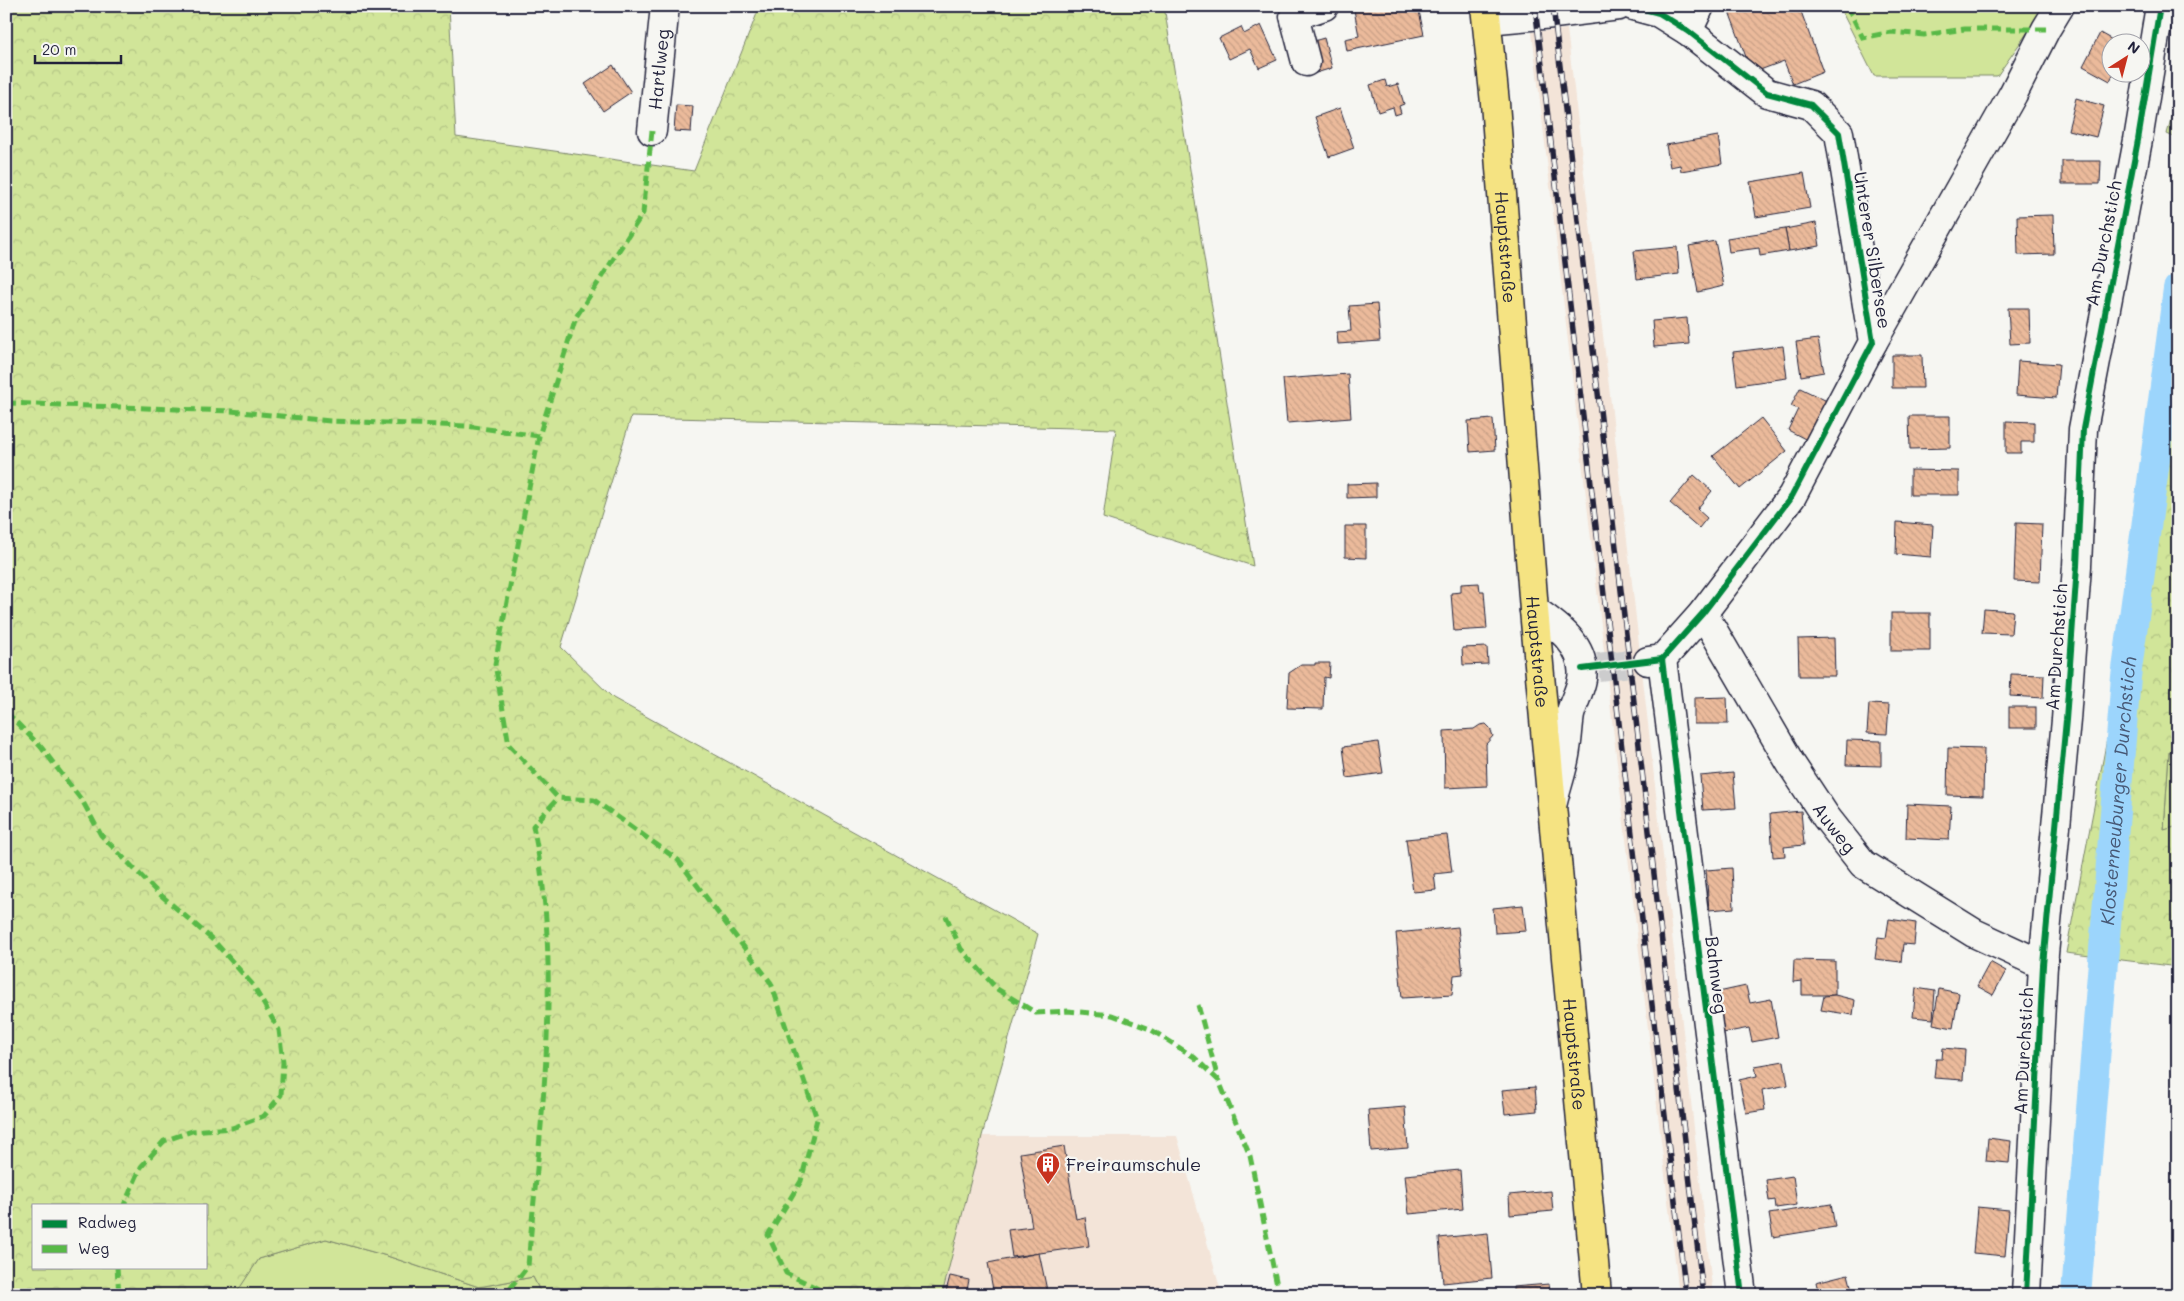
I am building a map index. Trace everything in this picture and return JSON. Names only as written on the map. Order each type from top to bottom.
[{"type":"main road","name":"Hauptstraße","points":[[1486,13],[1534,610],[1597,1295]]},
{"type":"street","name":"Hartlweg","points":[[652,132],[665,6]]},
{"type":"street","points":[[1306,62],[1294,16],[1324,6]]},
{"type":"street","points":[[1486,13],[1554,14],[1619,6]]},
{"type":"street","name":"Unterer Silbersee","points":[[1633,6],[1659,13],[1688,31],[1767,92],[1812,105],[1839,133],[1873,342]]},
{"type":"street","points":[[1688,31],[1700,6]]},
{"type":"street","name":"Unterer Silbersee","points":[[1655,660],[1703,613],[1792,496],[1873,342],[2013,94],[2060,6]]},
{"type":"street","name":"Am Durchstich","points":[[2026,1295],[2042,965],[2066,710],[2083,429],[2138,140],[2160,6]]},
{"type":"street","points":[[1534,610],[1552,622],[1573,642],[1580,659],[1590,668],[1582,679],[1571,712],[1566,751],[1553,803]]},
{"type":"street","name":"Auweg","points":[[1703,613],[1791,764],[1826,818],[1863,864],[1974,933],[2042,965]]},
{"type":"street","name":"Bahnweg","points":[[1655,660],[1742,1295]]},
{"type":"shaded area","points":[[1567,29],[1713,1295],[1679,1295],[1532,32]]},
{"type":"shaded area","points":[[982,1136],[1177,1136],[1222,1295],[942,1295]]},
{"type":"green space","points":[[6,6],[449,6],[456,137],[694,171],[760,6],[1164,6],[1253,566],[1103,518],[1116,429],[631,417],[561,647],[613,698],[1038,934],[982,1136],[942,1295],[542,1295],[533,1277],[479,1287],[387,1256],[326,1239],[259,1259],[237,1292],[238,1295],[6,1295]]},
{"type":"green space","points":[[1839,6],[2046,6],[1997,76],[1874,76]]},
{"type":"green space","points":[[2178,93],[2178,139],[2167,134]]},
{"type":"green space","points":[[2178,368],[2178,748],[2169,752],[2164,830],[2178,826],[2178,967],[2066,953]]},
{"type":"green space","points":[[2178,748],[2178,826],[2164,831],[2169,752]]},
{"type":"green space","points":[[326,1239],[387,1256],[479,1287],[533,1277],[542,1295],[238,1295],[236,1292],[259,1259]]},
{"type":"building","points":[[1374,6],[1418,6],[1424,35],[1347,51],[1345,39],[1359,36],[1354,10]]},
{"type":"building","points":[[1727,6],[1799,6],[1823,72],[1793,84],[1784,61],[1752,73]]},
{"type":"building","points":[[1261,25],[1277,60],[1259,68],[1250,49],[1229,59],[1219,38],[1241,27],[1244,34]]},
{"type":"building","points":[[2100,33],[2102,34],[2102,77],[2083,66]]},
{"type":"building","points":[[1324,38],[1332,68],[1313,74],[1307,43]]},
{"type":"building","points":[[613,65],[631,92],[603,111],[585,84]]},
{"type":"building","points":[[1385,80],[1387,87],[1398,84],[1404,104],[1399,106],[1401,113],[1395,115],[1393,107],[1378,112],[1370,85]]},
{"type":"building","points":[[2076,98],[2104,106],[2096,137],[2068,130]]},
{"type":"building","points":[[676,105],[693,106],[691,132],[674,131]]},
{"type":"building","points":[[1340,108],[1354,148],[1329,157],[1315,117]]},
{"type":"building","points":[[1718,136],[1722,164],[1681,171],[1680,165],[1670,167],[1666,145]]},
{"type":"building","points":[[2062,161],[2101,161],[2100,184],[2062,184]]},
{"type":"building","points":[[1804,173],[1810,208],[1756,217],[1750,182]]},
{"type":"building","points":[[2053,215],[2054,254],[2018,255],[2017,216]]},
{"type":"building","points":[[1816,223],[1820,246],[1789,251],[1785,229]]},
{"type":"building","points":[[1785,229],[1789,251],[1760,256],[1759,248],[1729,252],[1727,238]]},
{"type":"building","points":[[1715,241],[1724,286],[1698,292],[1689,246]]},
{"type":"building","points":[[1677,247],[1679,274],[1637,279],[1634,251]]},
{"type":"building","points":[[1377,304],[1380,341],[1338,344],[1337,332],[1351,331],[1349,306]]},
{"type":"building","points":[[2008,308],[2029,308],[2030,343],[2010,344]]},
{"type":"building","points":[[1687,318],[1689,344],[1654,347],[1652,321]]},
{"type":"building","points":[[1818,339],[1824,372],[1801,376],[1796,342]]},
{"type":"building","points":[[1783,346],[1787,378],[1737,385],[1733,352]]},
{"type":"building","points":[[1892,355],[1922,355],[1923,388],[1892,388]]},
{"type":"building","points":[[2018,361],[2059,364],[2056,398],[2016,395]]},
{"type":"building","points":[[1348,374],[1351,418],[1287,423],[1283,379]]},
{"type":"building","points":[[1800,388],[1829,402],[1809,441],[1788,430],[1798,409],[1791,406]]},
{"type":"building","points":[[1909,416],[1950,416],[1950,448],[1910,449]]},
{"type":"building","points":[[1761,418],[1787,451],[1740,489],[1713,456]]},
{"type":"building","points":[[1493,419],[1495,450],[1470,452],[1468,421]]},
{"type":"building","points":[[2006,421],[2034,422],[2034,442],[2021,442],[2021,453],[2006,453]]},
{"type":"building","points":[[1910,470],[1959,471],[1959,495],[1910,495]]},
{"type":"building","points":[[1694,475],[1712,491],[1697,509],[1707,518],[1699,528],[1670,503]]},
{"type":"building","points":[[1376,483],[1376,497],[1347,498],[1347,484]]},
{"type":"building","points":[[1897,522],[1933,525],[1931,557],[1896,554]]},
{"type":"building","points":[[2016,523],[2042,524],[2040,582],[2014,581]]},
{"type":"building","points":[[1345,526],[1366,526],[1366,558],[1345,557]]},
{"type":"building","points":[[1479,583],[1480,591],[1484,591],[1487,629],[1454,631],[1451,593],[1461,592],[1461,584]]},
{"type":"building","points":[[1984,609],[2013,611],[2011,634],[1982,633]]},
{"type":"building","points":[[1891,613],[1930,613],[1930,651],[1891,651]]},
{"type":"building","points":[[1834,638],[1835,676],[1799,676],[1798,639]]},
{"type":"building","points":[[1487,647],[1488,664],[1463,665],[1462,648]]},
{"type":"building","points":[[1315,663],[1330,663],[1329,678],[1324,677],[1323,709],[1287,708],[1289,673],[1301,665],[1315,665]]},
{"type":"building","points":[[2011,674],[2044,675],[2043,698],[2010,696]]},
{"type":"building","points":[[1727,697],[1728,724],[1694,724],[1694,698]]},
{"type":"building","points":[[1869,704],[1889,705],[1887,734],[1867,733]]},
{"type":"building","points":[[2009,707],[2036,707],[2036,728],[2009,728]]},
{"type":"building","points":[[1486,724],[1493,736],[1486,744],[1487,786],[1445,788],[1444,731],[1474,729]]},
{"type":"building","points":[[1847,740],[1881,741],[1881,766],[1846,765]]},
{"type":"building","points":[[1378,742],[1383,773],[1347,778],[1343,747]]},
{"type":"building","points":[[1948,748],[1984,749],[1983,796],[1947,795]]},
{"type":"building","points":[[1733,773],[1736,808],[1703,810],[1700,776]]},
{"type":"building","points":[[1907,804],[1951,806],[1949,840],[1906,838]]},
{"type":"building","points":[[1801,811],[1804,845],[1784,847],[1785,856],[1773,857],[1770,814]]},
{"type":"building","points":[[1447,835],[1452,872],[1434,874],[1436,890],[1413,892],[1406,839]]},
{"type":"building","points":[[1732,868],[1734,908],[1709,910],[1706,870]]},
{"type":"building","points":[[1523,905],[1526,931],[1495,933],[1493,908]]},
{"type":"building","points":[[1889,919],[1916,923],[1914,945],[1903,944],[1901,962],[1875,959],[1878,937],[1886,938]]},
{"type":"building","points":[[1458,927],[1463,974],[1454,975],[1452,995],[1402,998],[1396,933]]},
{"type":"building","points":[[1794,960],[1835,961],[1835,995],[1802,995],[1802,981],[1793,982]]},
{"type":"building","points":[[1990,962],[2006,971],[1993,995],[1977,986]]},
{"type":"building","points":[[1746,986],[1750,1003],[1771,999],[1778,1037],[1752,1042],[1749,1028],[1723,1033],[1714,993]]},
{"type":"building","points":[[1916,988],[1935,991],[1933,1019],[1913,1017]]},
{"type":"building","points":[[1939,989],[1959,993],[1953,1028],[1933,1024]]},
{"type":"building","points":[[1835,995],[1855,1000],[1853,1015],[1821,1010],[1824,996]]},
{"type":"building","points":[[1943,1048],[1965,1050],[1963,1080],[1934,1078],[1936,1059],[1942,1059]]},
{"type":"building","points":[[1784,1061],[1788,1085],[1762,1090],[1765,1110],[1746,1113],[1739,1080],[1757,1076],[1755,1066]]},
{"type":"building","points":[[1535,1087],[1537,1111],[1505,1114],[1502,1090]]},
{"type":"building","points":[[1405,1107],[1408,1148],[1371,1151],[1368,1110]]},
{"type":"building","points":[[1988,1138],[2011,1141],[2009,1163],[1986,1161]]},
{"type":"building","name":"Freiraumschule","points":[[1064,1146],[1076,1219],[1085,1217],[1089,1246],[1012,1257],[1008,1230],[1032,1227],[1020,1153]]},
{"type":"building","points":[[1460,1170],[1463,1209],[1409,1214],[1405,1175]]},
{"type":"building","points":[[1793,1176],[1797,1205],[1776,1208],[1775,1200],[1769,1201],[1766,1180]]},
{"type":"building","points":[[1551,1191],[1553,1211],[1510,1215],[1509,1195]]},
{"type":"building","points":[[1831,1204],[1835,1227],[1773,1237],[1769,1214]]},
{"type":"building","points":[[1977,1207],[2009,1210],[2005,1256],[1973,1253]]},
{"type":"building","points":[[1488,1233],[1492,1278],[1443,1283],[1439,1238]]},
{"type":"building","points":[[1039,1253],[1048,1295],[994,1295],[988,1263]]},
{"type":"building","points":[[1848,1274],[1853,1294],[1819,1295],[1816,1282]]},
{"type":"building","points":[[950,1276],[969,1280],[966,1295],[945,1295]]},
{"type":"building","points":[[1549,1284],[1550,1295],[1513,1295],[1513,1287]]},
{"type":"waterway","name":"Klosterneuburger Durchstich","points":[[2076,1295],[2126,677],[2178,289]]},
{"type":"tunnel","points":[[1598,667],[1648,661]]},
{"type":"railway","points":[[1535,6],[1686,1295]]},
{"type":"railway","points":[[1553,6],[1703,1295]]},
{"type":"marked path","points":[[1847,6],[1863,38],[1891,32],[1924,35],[1965,29],[2046,29]]},
{"type":"marked path","points":[[652,131],[643,213],[576,317],[539,436],[495,664],[509,745],[558,798],[594,800],[678,860],[771,983],[817,1119],[801,1181],[768,1235],[786,1273],[831,1295]]},
{"type":"marked path","points":[[6,403],[231,411],[330,421],[466,426],[539,436]]},
{"type":"marked path","points":[[6,712],[41,747],[83,802],[101,835],[155,890],[213,940],[252,984],[279,1030],[283,1062],[281,1095],[264,1116],[232,1128],[192,1131],[164,1141],[141,1167],[124,1204]]},
{"type":"marked path","points":[[496,1295],[510,1289],[528,1266],[547,1046],[548,990],[547,935],[542,880],[533,826],[558,798]]},
{"type":"marked path","points":[[946,916],[961,949],[997,989],[1036,1013],[1068,1011],[1112,1015],[1150,1029],[1194,1057],[1219,1081],[1250,1156],[1279,1295]]},
{"type":"marked path","points":[[1198,1005],[1218,1079]]},
{"type":"marked path","points":[[117,1268],[119,1295]]},
{"type":"cycle path","points":[[1582,669],[1662,659],[1703,613],[1792,496],[1873,342],[1839,133],[1811,105],[1767,93],[1688,31],[1659,13],[1633,6]]},
{"type":"cycle path","points":[[2026,1295],[2043,965],[2066,720],[2077,566],[2083,429],[2138,140],[2160,6]]},
{"type":"cycle path","points":[[1662,659],[1742,1295]]},
{"type":"place","name":"Freiraumschule","points":[[1048,1185]]}]
